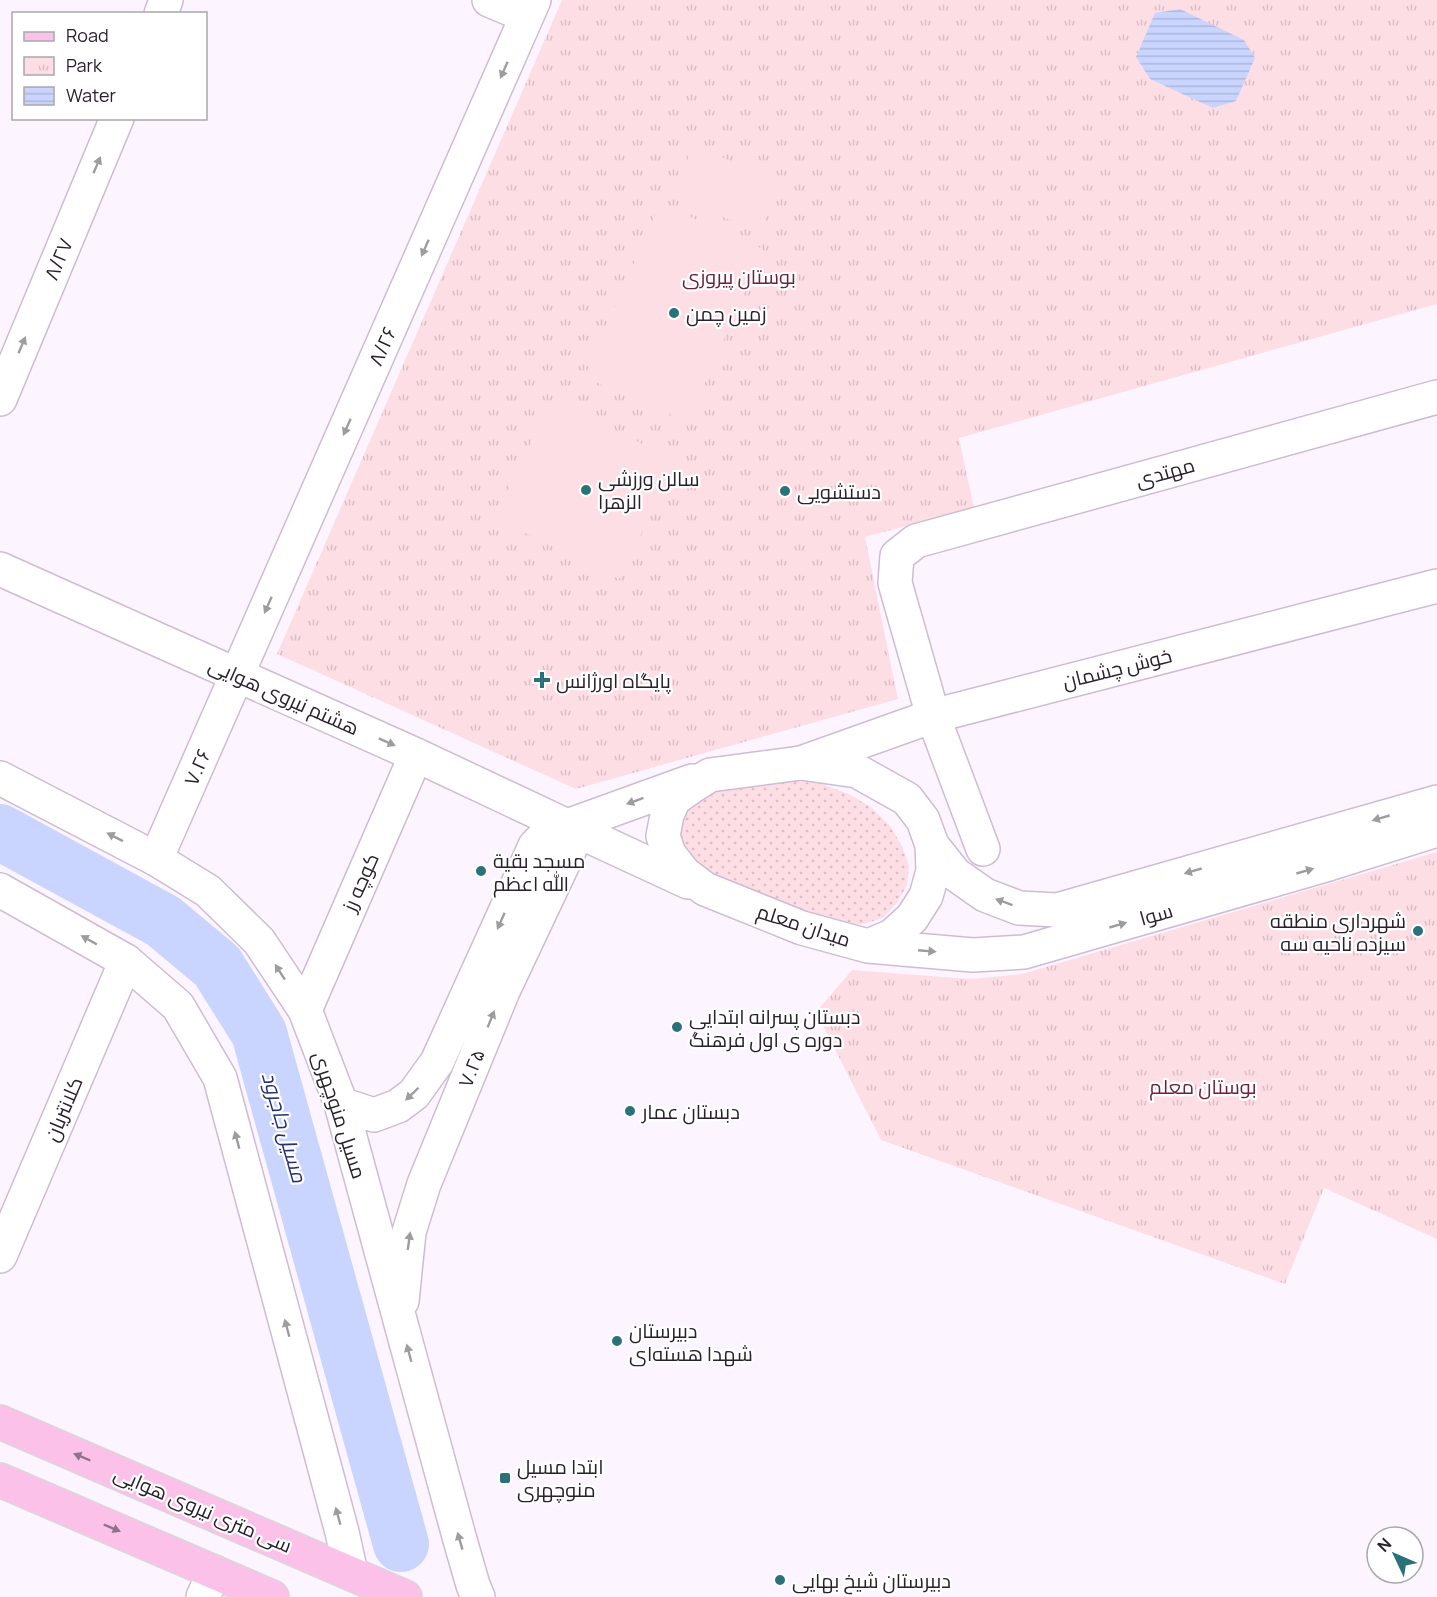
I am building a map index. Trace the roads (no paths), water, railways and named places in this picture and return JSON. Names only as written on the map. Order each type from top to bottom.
[{"type":"main road","points":[[489,0],[531,8]]},
{"type":"main road","name":"۸/۲۶","points":[[237,676],[531,8]]},
{"type":"main road","name":"۸/۲۷","points":[[0,399],[116,120]]},
{"type":"main road","name":"مهتدی","points":[[933,716],[895,584],[897,556],[916,541],[1437,397]]},
{"type":"main road","name":"هشتم نیروی هوایی","points":[[0,569],[416,755],[705,890]]},
{"type":"main road","name":"خوش چشمان","points":[[801,763],[933,716],[1437,586]]},
{"type":"main road","name":"۷.۲۶","points":[[156,859],[237,676]]},
{"type":"main road","points":[[933,716],[983,849]]},
{"type":"main road","name":"کوچه رز","points":[[305,1010],[416,755]]},
{"type":"main road","name":"میدان معلم","points":[[801,763],[857,771],[907,799],[923,820],[932,845],[933,871],[926,896],[917,911],[892,936],[868,946],[802,928],[705,890],[684,873],[669,854],[663,836],[667,815],[674,799],[710,775],[801,763]]},
{"type":"main road","points":[[341,1104],[374,1114],[398,1106],[414,1094],[437,1062],[535,846],[548,833],[710,775]]},
{"type":"main road","name":"مسیل منوچهری","points":[[0,778],[156,859],[208,891],[259,941],[305,1010],[341,1104],[460,1540],[478,1597]]},
{"type":"main road","name":"سوا","points":[[932,845],[955,874],[985,895],[1019,908],[1057,910],[1437,802]]},
{"type":"main road","name":"۷.۲۵","points":[[399,1320],[409,1232],[424,1184],[503,991],[570,849],[567,826]]},
{"type":"main road","name":"سوا","points":[[868,946],[973,955],[1024,952],[1322,866],[1437,830]]},
{"type":"main road","points":[[0,890],[126,962],[177,1006],[220,1078],[351,1573]]},
{"type":"main road","name":"کلانتریان","points":[[0,1256],[126,962]]},
{"type":"main road","name":"سی متری نیروی هوایی","points":[[0,1422],[405,1597]]},
{"type":"main road","points":[[0,1480],[208,1585],[272,1597]]},
{"type":"water","points":[[1180,9],[1244,40],[1255,58],[1236,101],[1213,108],[1150,79],[1136,57],[1155,13]]},
{"type":"waterway","name":"مسیل جاجرود","points":[[0,832],[163,921],[217,966],[259,1033],[401,1544]]},
{"type":"place","name":"زمین چمن","points":[[674,313]]},
{"type":"place","name":"سالن ورزشی الزهرا","points":[[586,490]]},
{"type":"place","name":"دستشویی","points":[[785,491]]},
{"type":"place","name":"پایگاه اورژانس","points":[[542,680]]},
{"type":"place","name":"مسجد بقیة الله اعظم","points":[[481,871]]},
{"type":"place","name":"شهرداری منطقه سیزده ناحیه سه","points":[[1418,931]]},
{"type":"place","name":"دبستان پسرانه ابتدایی دوره ی اول فرهنگ","points":[[677,1027]]},
{"type":"place","name":"دبستان عمار","points":[[630,1111]]},
{"type":"place","name":"دبیرستان شهدا هسته‌ای","points":[[617,1341]]},
{"type":"place","name":"ابتدا مسیل منوچهری","points":[[505,1478]]},
{"type":"place","name":"دبیرستان شیخ بهایی","points":[[780,1580]]},
{"type":"park label","name":"بوستان پیروزی","points":[[739,276]]},
{"type":"park label","name":"بوستان معلم","points":[[1203,1086]]}]
